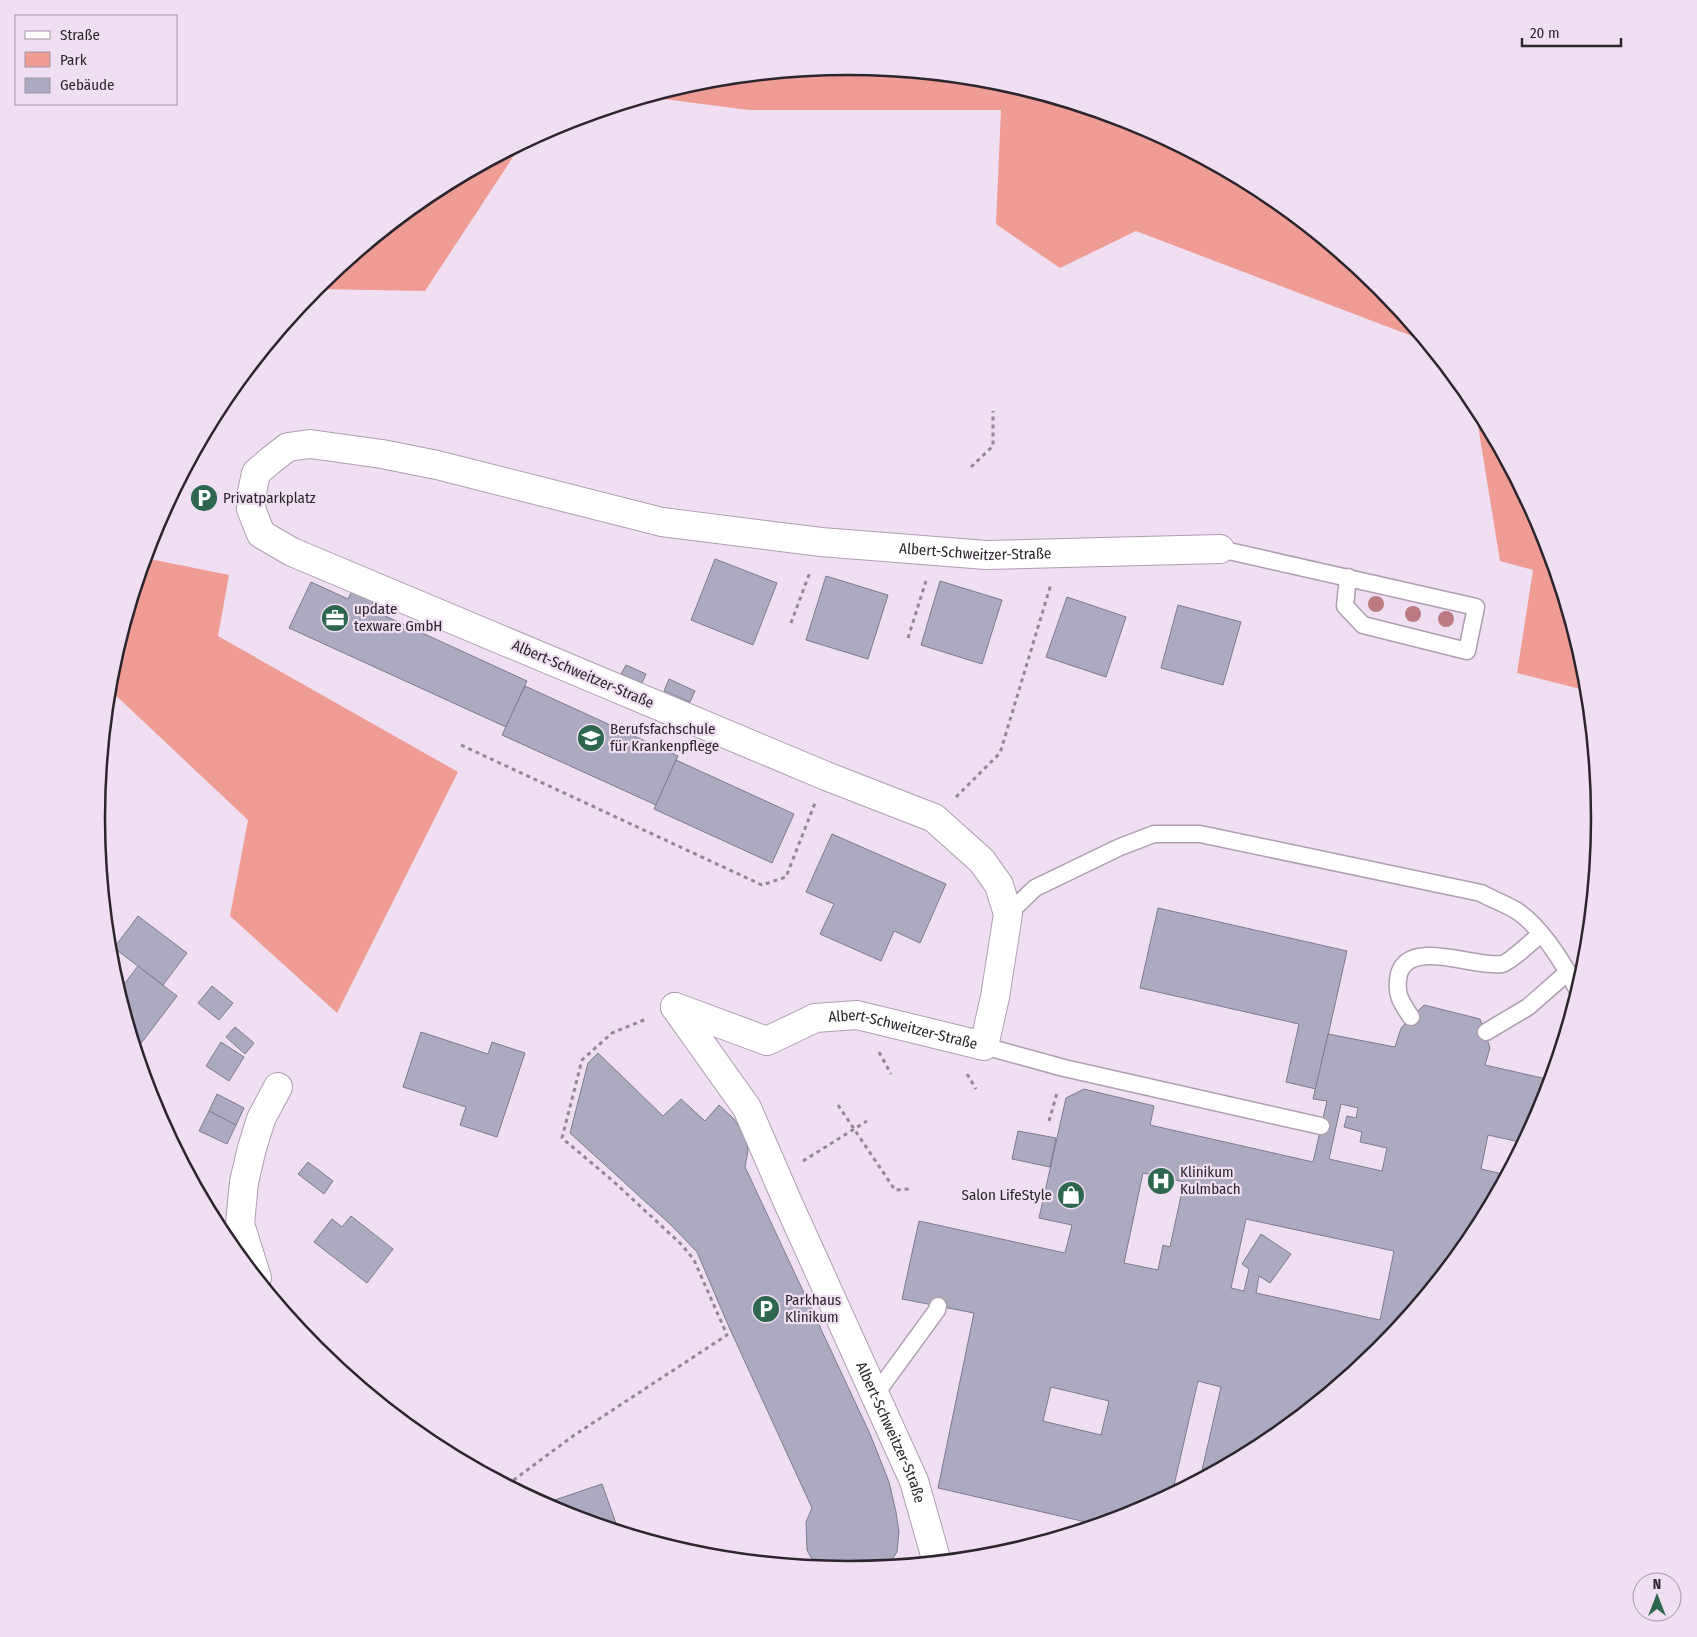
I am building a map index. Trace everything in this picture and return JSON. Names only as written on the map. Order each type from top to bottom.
[{"type":"street","name":"Albert-Schweitzer-Straße","points":[[675,1007],[766,1041],[815,1018],[857,1015],[984,1046],[995,998],[1008,914],[999,885],[982,860],[934,818],[826,776],[292,552],[262,534],[251,509],[256,473],[271,460],[288,447],[310,444],[382,454],[437,465],[662,522],[821,542],[986,555],[1220,549]]},
{"type":"street","name":"Albert-Schweitzer-Straße","points":[[675,1007],[748,1108],[777,1177],[914,1481],[936,1557]]},
{"type":"street","points":[[252,1261],[240,1224],[244,1182],[252,1148],[262,1118],[278,1087]]},
{"type":"lane","points":[[1220,549],[1348,577],[1476,607],[1467,651],[1364,625],[1345,606],[1348,577]]},
{"type":"lane","points":[[1008,914],[1035,888],[1120,847],[1154,834],[1200,834],[1481,893],[1519,913],[1541,934],[1574,983]]},
{"type":"lane","points":[[1411,1017],[1402,1005],[1396,986],[1401,968],[1415,957],[1430,955],[1488,965],[1504,964],[1541,934]]},
{"type":"lane","points":[[1486,1032],[1528,1007],[1568,972]]},
{"type":"lane","points":[[984,1046],[1064,1068],[1321,1126]]},
{"type":"lane","points":[[875,1395],[938,1306]]},
{"type":"path","points":[[971,467],[993,446],[993,411]]},
{"type":"path","points":[[791,623],[821,542]]},
{"type":"path","points":[[908,638],[935,552]]},
{"type":"path","points":[[934,818],[1000,753],[1051,585],[1054,554]]},
{"type":"path","points":[[461,745],[762,885],[786,877],[826,776]]},
{"type":"path","points":[[512,1481],[573,1436],[727,1335],[694,1260],[682,1245],[613,1181],[562,1138],[582,1060],[612,1033],[675,1007]]},
{"type":"path","points":[[838,1105],[895,1190],[909,1189]]},
{"type":"path","points":[[777,1177],[867,1121]]},
{"type":"green space","points":[[848,75],[946,81],[994,89],[1041,100],[1087,114],[1177,152],[1262,200],[1339,260],[1374,293],[1414,337],[1136,231],[1060,268],[996,224],[1001,110],[749,110],[661,99],[751,81]]},
{"type":"green space","points":[[514,155],[425,291],[327,289],[358,260],[435,200]]},
{"type":"green space","points":[[1478,423],[1515,490],[1553,580],[1567,626],[1581,689],[1517,673],[1533,570],[1500,561]]},
{"type":"green space","points":[[152,559],[229,575],[218,636],[458,772],[337,1013],[230,916],[248,820],[115,695],[130,626]]},
{"type":"building","points":[[715,559],[777,583],[753,645],[691,620]]},
{"type":"building","points":[[826,576],[888,595],[868,659],[806,640]]},
{"type":"building","points":[[940,581],[1002,600],[982,664],[921,645]]},
{"type":"building","points":[[311,582],[348,599],[352,591],[374,600],[370,609],[527,681],[506,727],[289,628]]},
{"type":"building","points":[[1067,597],[1126,617],[1106,677],[1046,657]]},
{"type":"building","points":[[1178,605],[1241,622],[1223,685],[1161,668]]},
{"type":"building","points":[[626,665],[646,674],[642,683],[621,674]]},
{"type":"building","points":[[669,679],[695,691],[690,702],[664,691]]},
{"type":"building","points":[[525,686],[678,756],[656,805],[502,735]]},
{"type":"building","points":[[676,760],[794,814],[772,863],[654,809]]},
{"type":"building","points":[[832,834],[946,884],[920,943],[894,931],[881,961],[820,934],[834,904],[806,892]]},
{"type":"building","points":[[1158,908],[1347,951],[1316,1089],[1286,1082],[1299,1024],[1140,988]]},
{"type":"building","points":[[138,916],[187,953],[163,985],[117,950],[116,945]]},
{"type":"building","points":[[138,966],[177,996],[140,1044],[130,1011],[124,985]]},
{"type":"building","points":[[212,986],[233,1003],[219,1020],[198,1003]]},
{"type":"building","points":[[1424,1005],[1480,1019],[1490,1048],[1485,1065],[1545,1079],[1517,1142],[1488,1135],[1481,1169],[1501,1174],[1467,1232],[1407,1309],[1374,1344],[1339,1377],[1262,1437],[1202,1472],[1221,1387],[1198,1381],[1174,1486],[1088,1523],[938,1488],[974,1313],[902,1299],[919,1221],[1065,1253],[1072,1225],[1039,1218],[1066,1098],[1084,1089],[1154,1106],[1150,1125],[1313,1162],[1327,1101],[1313,1099],[1328,1034],[1395,1047],[1401,1028]],"holes":[[[1341,1104],[1358,1108],[1356,1118],[1347,1116],[1344,1127],[1362,1132],[1360,1142],[1387,1148],[1382,1171],[1329,1159]],[[1143,1173],[1184,1182],[1170,1247],[1163,1245],[1158,1270],[1124,1263]],[[1246,1219],[1394,1251],[1380,1320],[1256,1293],[1259,1276],[1270,1283],[1291,1254],[1261,1234],[1242,1264],[1249,1269],[1244,1291],[1231,1288]],[[1051,1387],[1109,1401],[1101,1435],[1043,1421]]]},
{"type":"building","points":[[235,1027],[254,1043],[245,1054],[226,1037]]},
{"type":"building","points":[[421,1032],[488,1054],[492,1042],[525,1053],[497,1137],[460,1125],[466,1107],[403,1087]]},
{"type":"building","points":[[221,1042],[244,1057],[229,1081],[206,1066]]},
{"type":"building","name":"Parkhaus Klinikum","points":[[598,1053],[663,1116],[681,1099],[705,1121],[719,1105],[734,1119],[745,1136],[748,1150],[745,1167],[870,1434],[889,1482],[899,1532],[897,1552],[892,1560],[848,1562],[813,1561],[807,1550],[806,1522],[812,1508],[729,1327],[697,1252],[671,1225],[570,1133],[588,1063]]},
{"type":"building","points":[[217,1094],[244,1108],[236,1125],[209,1111]]},
{"type":"building","points":[[209,1111],[236,1125],[227,1144],[199,1131]]},
{"type":"building","points":[[1018,1131],[1056,1138],[1050,1167],[1012,1159]]},
{"type":"building","points":[[308,1162],[333,1181],[324,1194],[298,1174]]},
{"type":"building","points":[[351,1216],[393,1249],[367,1283],[314,1242],[332,1219],[342,1227]]},
{"type":"building","points":[[602,1484],[617,1525],[564,1505],[554,1500]]},
{"type":"place","name":"Privatparkplatz","points":[[204,498]]},
{"type":"place","name":"update texware GmbH","points":[[335,618]]},
{"type":"place","name":"Berufsfachschule für Krankenpflege","points":[[591,738]]},
{"type":"place","name":"Klinikum Kulmbach","points":[[1161,1181]]},
{"type":"place","name":"Salon LifeStyle","points":[[1071,1195]]},
{"type":"place","name":"Parkhaus Klinikum","points":[[766,1309]]}]
